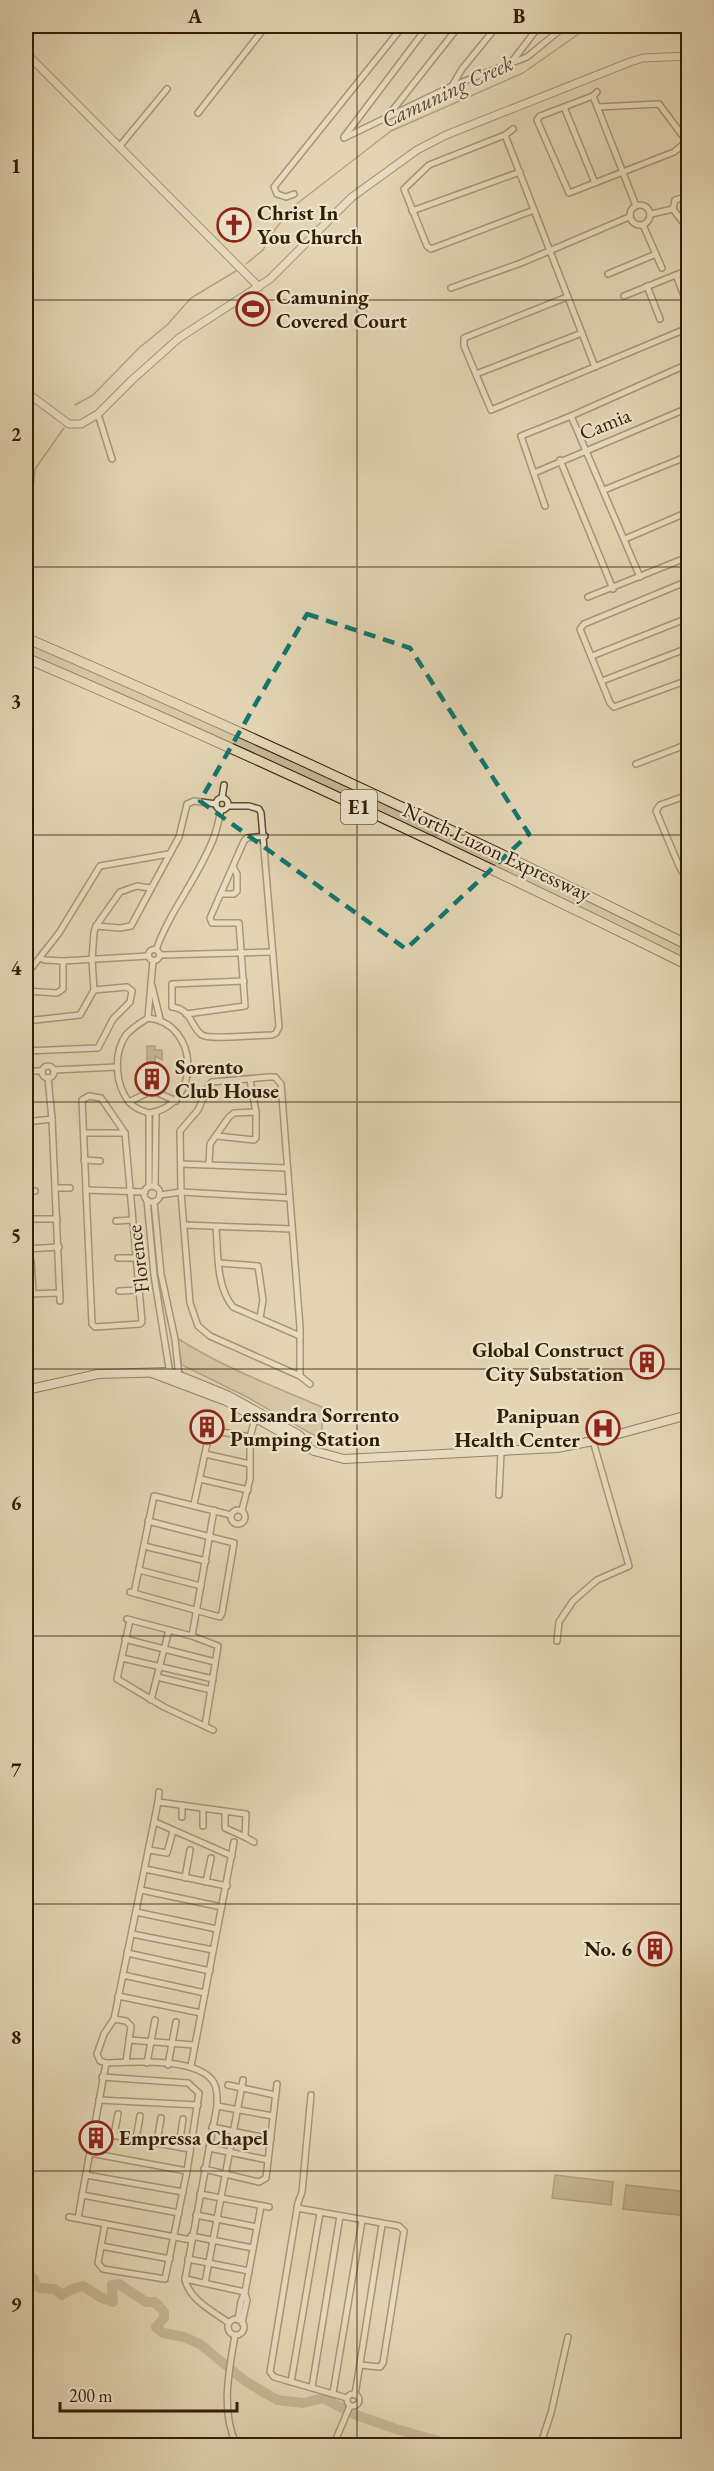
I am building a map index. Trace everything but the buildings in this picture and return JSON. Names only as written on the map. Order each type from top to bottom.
[{"type":"highway","name":"North Luzon Expressway","points":[[26,638],[163,697],[450,828],[688,945]]},
{"type":"highway","name":"North Luzon Expressway","points":[[26,658],[166,718],[343,799],[530,886],[688,965]]},
{"type":"main road","points":[[26,1390],[98,1374],[170,1375],[257,1415],[315,1451],[344,1458],[557,1448],[593,1441],[688,1415]]},
{"type":"street","points":[[198,112],[266,26]]},
{"type":"street","points":[[294,194],[283,196],[277,194],[274,187],[403,26]]},
{"type":"street","points":[[428,26],[344,138],[452,86],[511,63],[536,50],[565,26]]},
{"type":"street","points":[[387,117],[459,26]]},
{"type":"street","points":[[452,86],[462,69],[497,26]]},
{"type":"street","points":[[511,63],[539,26]]},
{"type":"street","points":[[26,53],[259,287]]},
{"type":"street","points":[[26,392],[69,424],[81,424],[98,414],[179,338],[259,287],[277,272],[351,197],[430,142],[630,62],[643,58],[688,56]]},
{"type":"street","points":[[119,147],[167,89]]},
{"type":"street","points":[[598,107],[659,104],[687,143],[674,152],[623,171],[572,193],[567,191],[537,120],[540,116],[595,94],[598,107],[623,171],[636,206]]},
{"type":"street","points":[[564,107],[595,183]]},
{"type":"street","points":[[513,129],[506,135],[425,167],[404,188],[427,246],[431,249],[534,210]]},
{"type":"street","points":[[506,135],[595,366]]},
{"type":"street","points":[[412,211],[520,172]]},
{"type":"street","points":[[688,196],[675,200],[673,209],[682,221],[688,224]]},
{"type":"street","points":[[629,217],[631,210],[636,206],[645,206],[651,214]]},
{"type":"street","points":[[651,214],[673,209]]},
{"type":"street","points":[[629,217],[634,223],[643,225],[648,222],[651,214]]},
{"type":"street","points":[[451,288],[629,217]]},
{"type":"street","points":[[643,225],[662,268]]},
{"type":"street","points":[[608,274],[656,254]]},
{"type":"street","points":[[624,296],[688,270]]},
{"type":"street","points":[[676,275],[688,306]]},
{"type":"street","points":[[647,286],[660,319]]},
{"type":"street","points":[[567,297],[467,335],[463,341],[491,410],[688,328]]},
{"type":"street","points":[[476,374],[582,333]]},
{"type":"street","points":[[544,506],[521,436],[572,416],[688,364]]},
{"type":"street","name":"Camia","points":[[534,473],[560,460],[688,408]]},
{"type":"street","points":[[98,414],[112,459]]},
{"type":"street","points":[[572,416],[640,577]]},
{"type":"street","points":[[604,490],[688,456]]},
{"type":"street","points":[[560,460],[613,589]]},
{"type":"street","points":[[625,539],[688,512]]},
{"type":"street","points":[[588,597],[613,589],[688,557]]},
{"type":"street","points":[[688,581],[582,625],[580,628],[610,703],[614,707],[688,680]]},
{"type":"street","points":[[592,656],[688,618]]},
{"type":"street","points":[[602,681],[688,648]]},
{"type":"street","points":[[636,764],[688,744]]},
{"type":"street","points":[[216,804],[222,798],[224,785]]},
{"type":"street","points":[[688,795],[660,805],[656,811],[679,866],[683,873],[688,873]]},
{"type":"street","points":[[222,798],[227,800],[228,806]]},
{"type":"street","points":[[96,926],[120,928],[131,926],[181,833],[187,804],[194,801],[216,804],[221,810]]},
{"type":"street","points":[[153,961],[157,960],[163,930],[197,873],[214,838],[221,810],[228,806],[259,808],[265,836],[271,951],[279,1020],[276,1033],[272,1035],[207,1036],[197,1030],[192,1019],[186,1014],[172,1007]]},
{"type":"street","points":[[186,1014],[244,1008],[239,923],[212,923],[210,920],[247,838],[265,836]]},
{"type":"street","points":[[26,975],[59,933],[100,866],[169,854]]},
{"type":"street","points":[[221,894],[234,894],[237,891],[237,874],[233,867]]},
{"type":"street","points":[[26,1020],[78,1017],[94,990],[92,960],[96,926],[120,892],[137,886],[150,888]]},
{"type":"street","points":[[148,956],[150,951],[158,953],[271,951]]},
{"type":"street","points":[[40,958],[63,961],[148,956],[153,961],[148,1018]]},
{"type":"street","points":[[26,991],[61,992],[63,989],[63,961]]},
{"type":"street","points":[[172,1007],[172,984],[244,981]]},
{"type":"street","points":[[152,985],[160,1017],[176,1032],[188,1057],[188,1076],[176,1101],[166,1109],[149,1113],[129,1102],[122,1090],[117,1067],[118,1053],[126,1035],[148,1018],[160,1017],[172,1007]]},
{"type":"street","points":[[26,1051],[98,1048],[113,1019],[130,1002],[132,991],[127,987],[94,990]]},
{"type":"street","points":[[26,1071],[42,1071],[48,1066],[54,1070],[117,1067]]},
{"type":"street","points":[[48,1078],[53,1076],[54,1070]]},
{"type":"street","points":[[42,1071],[43,1075],[48,1078]]},
{"type":"street","points":[[300,1376],[300,1336],[280,1084],[275,1077],[212,1082],[208,1085],[198,1110],[180,1131],[181,1192],[190,1303],[198,1326],[210,1336],[300,1376],[310,1384]]},
{"type":"street","points":[[48,1078],[60,1301]]},
{"type":"street","points":[[217,1136],[254,1140],[256,1113],[250,1080]]},
{"type":"street","points":[[129,1102],[149,1092]]},
{"type":"street","points":[[156,1092],[176,1101]]},
{"type":"street","points":[[94,1095],[101,1098],[125,1133],[142,1322],[140,1324],[95,1327],[92,1324],[84,1133],[82,1100],[94,1095]]},
{"type":"street","points":[[150,1189],[156,1112]]},
{"type":"street","points":[[149,1113],[151,1201],[160,1195],[181,1192],[289,1198]]},
{"type":"street","points":[[209,1164],[210,1144],[229,1117],[234,1113],[256,1113]]},
{"type":"street","points":[[26,1122],[52,1119]]},
{"type":"street","points":[[84,1133],[125,1133]]},
{"type":"street","points":[[84,1160],[100,1161]]},
{"type":"street","points":[[26,1161],[26,1192],[35,1191]]},
{"type":"street","points":[[181,1164],[287,1168]]},
{"type":"street","points":[[55,1188],[70,1188]]},
{"type":"street","points":[[86,1190],[150,1189],[160,1195]]},
{"type":"street","name":"Florence","points":[[151,1201],[160,1274],[179,1378]]},
{"type":"street","name":"Florence","points":[[151,1201],[154,1275],[170,1375]]},
{"type":"street","points":[[26,1219],[57,1219]]},
{"type":"street","points":[[116,1221],[132,1221]]},
{"type":"street","points":[[184,1225],[292,1229]]},
{"type":"street","points":[[216,1227],[222,1283],[229,1302],[233,1307],[300,1336]]},
{"type":"street","points":[[26,1249],[58,1247]]},
{"type":"street","points":[[118,1258],[136,1257]]},
{"type":"street","points":[[32,1261],[29,1269],[33,1293]]},
{"type":"street","points":[[219,1263],[258,1266],[263,1300],[260,1318]]},
{"type":"street","points":[[119,1291],[139,1290]]},
{"type":"street","points":[[26,1294],[60,1293]]},
{"type":"street","name":"Florence","points":[[161,1314],[168,1313]]},
{"type":"street","points":[[168,1353],[176,1353]]},
{"type":"street","points":[[242,1510],[235,1510],[231,1515],[232,1521],[240,1524],[246,1519],[242,1510],[248,1490],[250,1437],[257,1415]]},
{"type":"street","points":[[194,1504],[211,1429],[250,1437]]},
{"type":"street","points":[[557,1641],[558,1622],[573,1601],[597,1580],[629,1566],[593,1441]]},
{"type":"street","points":[[499,1495],[501,1452]]},
{"type":"street","points":[[205,1454],[250,1464]]},
{"type":"street","points":[[200,1479],[248,1490]]},
{"type":"street","points":[[148,1521],[234,1543],[222,1616],[132,1593],[139,1570],[148,1521],[154,1496],[194,1504],[231,1515]]},
{"type":"street","points":[[192,1636],[214,1510]]},
{"type":"street","points":[[144,1546],[206,1561]]},
{"type":"street","points":[[139,1570],[201,1586]]},
{"type":"street","points":[[205,1726],[218,1644],[128,1620],[122,1658],[114,1678],[151,1700],[213,1730]]},
{"type":"street","points":[[151,1700],[169,1630]]},
{"type":"street","points":[[125,1639],[215,1662]]},
{"type":"street","points":[[122,1658],[213,1679]]},
{"type":"street","points":[[157,1677],[211,1690]]},
{"type":"street","points":[[159,1792],[114,2019],[104,2034],[97,2054],[100,2061],[106,2063],[190,2066],[206,2073],[213,2081],[217,2089],[217,2106],[185,2279],[194,2298],[229,2323],[240,2321]]},
{"type":"street","points":[[158,1802],[246,1814]]},
{"type":"street","points":[[182,1805],[182,1817]]},
{"type":"street","points":[[245,1837],[247,1805]]},
{"type":"street","points":[[203,1809],[203,1826]]},
{"type":"street","points":[[225,1812],[225,1828],[254,1842]]},
{"type":"street","points":[[154,1822],[232,1857]]},
{"type":"street","points":[[149,1850],[167,1853],[173,1832]]},
{"type":"street","points":[[190,2066],[234,1842]]},
{"type":"street","points":[[185,1878],[190,1850]]},
{"type":"street","points":[[206,1882],[211,1858]]},
{"type":"street","points":[[145,1869],[227,1886]]},
{"type":"street","points":[[141,1890],[222,1907]]},
{"type":"street","points":[[136,1912],[217,1929]]},
{"type":"street","points":[[132,1934],[213,1950]]},
{"type":"street","points":[[127,1953],[210,1971]]},
{"type":"street","points":[[123,1975],[205,1993]]},
{"type":"street","points":[[118,1996],[201,2013]]},
{"type":"street","points":[[114,2019],[129,2023],[131,2026],[126,2062]]},
{"type":"street","points":[[147,2063],[155,2020]]},
{"type":"street","points":[[168,2065],[176,2022]]},
{"type":"street","points":[[129,2040],[194,2045]]},
{"type":"street","points":[[78,2218],[106,2063]]},
{"type":"street","points":[[102,2078],[188,2083],[199,2093],[187,2171],[165,2279],[103,2269],[98,2263],[105,2224]]},
{"type":"street","points":[[205,2283],[243,2080]]},
{"type":"street","points":[[204,2169],[262,2181],[266,2178],[277,2084]]},
{"type":"street","points":[[228,2085],[276,2095]]},
{"type":"street","points":[[311,2095],[302,2192],[297,2208],[270,2369],[274,2377],[347,2398]]},
{"type":"street","points":[[99,2100],[198,2105]]},
{"type":"street","points":[[217,2106],[273,2116]]},
{"type":"street","points":[[114,2135],[118,2114]]},
{"type":"street","points":[[136,2139],[140,2116]]},
{"type":"street","points":[[157,2142],[161,2118]]},
{"type":"street","points":[[179,2146],[183,2119]]},
{"type":"street","points":[[212,2127],[271,2139]]},
{"type":"street","points":[[94,2132],[190,2149]]},
{"type":"street","points":[[209,2148],[268,2160]]},
{"type":"street","points":[[90,2153],[187,2171]]},
{"type":"street","points":[[86,2175],[183,2192]]},
{"type":"street","points":[[200,2194],[269,2207]]},
{"type":"street","points":[[82,2195],[179,2213]]},
{"type":"street","points":[[235,2335],[242,2332],[240,2321],[247,2300],[245,2293],[261,2206]]},
{"type":"street","points":[[297,2208],[399,2226],[404,2234],[383,2363],[376,2367],[360,2365]]},
{"type":"street","points":[[291,2382],[320,2212]]},
{"type":"street","points":[[196,2216],[257,2227]]},
{"type":"street","points":[[312,2387],[340,2216]]},
{"type":"street","points":[[69,2217],[173,2238],[191,2238],[253,2248]]},
{"type":"street","points":[[333,2393],[362,2221]]},
{"type":"street","points":[[349,2407],[358,2404],[356,2395],[360,2365],[382,2224]]},
{"type":"street","points":[[101,2246],[170,2259]]},
{"type":"street","points":[[188,2259],[249,2271]]},
{"type":"street","points":[[185,2279],[245,2293]]},
{"type":"street","points":[[229,2323],[228,2331],[235,2335]]},
{"type":"street","points":[[235,2335],[228,2376],[229,2422],[237,2445]]},
{"type":"street","points":[[540,2445],[551,2413],[568,2337]]},
{"type":"street","points":[[347,2398],[349,2395],[356,2395]]},
{"type":"street","points":[[333,2445],[349,2407],[347,2398]]},
{"type":"highlighted area","points":[[307,614],[410,648],[529,834],[406,949],[200,801]]},
{"type":"shaded area","points":[[26,642],[295,759],[688,947],[688,960],[359,802],[26,653]]},
{"type":"shaded area","points":[[147,1046],[155,1046],[155,1050],[162,1050],[162,1060],[155,1056],[155,1065],[147,1065]]},
{"type":"shaded area","points":[[177,1338],[230,1367],[322,1407],[322,1440],[247,1397],[182,1365]]},
{"type":"shaded area","points":[[555,2175],[613,2182],[611,2205],[552,2198]]},
{"type":"shaded area","points":[[626,2185],[688,2192],[687,2216],[623,2209]]},
{"type":"waterway","name":"Camuning Creek","points":[[246,264],[263,250],[273,232],[294,206],[391,131],[523,73],[590,26]]},
{"type":"waterway","name":"Camuning Creek","points":[[675,26],[688,39]]},
{"type":"waterway","name":"Camuning Creek","points":[[75,405],[93,395],[139,348],[167,325],[191,298],[236,271]]},
{"type":"waterway","points":[[26,556],[35,469],[64,428]]},
{"type":"waterway","points":[[26,2272],[39,2288],[55,2289],[62,2295],[83,2286],[113,2302],[112,2285],[119,2284],[146,2302],[155,2302],[164,2312],[164,2318],[156,2327],[163,2333],[184,2337],[200,2344],[245,2381],[277,2400],[303,2403],[323,2398],[356,2415],[456,2446]]},
{"type":"place","name":"Christ In You Church","points":[[234,225]]},
{"type":"place","name":"Camuning Covered Court","points":[[253,309]]},
{"type":"place","name":"Sorento Club House","points":[[152,1079]]},
{"type":"place","name":"Global Construct City Substation","points":[[647,1362]]},
{"type":"place","name":"Lessandra Sorrento Pumping Station","points":[[207,1427]]},
{"type":"place","name":"Panipuan Health Center","points":[[603,1428]]},
{"type":"place","name":"No. 6","points":[[655,1949]]},
{"type":"place","name":"Empressa Chapel","points":[[96,2138]]}]
